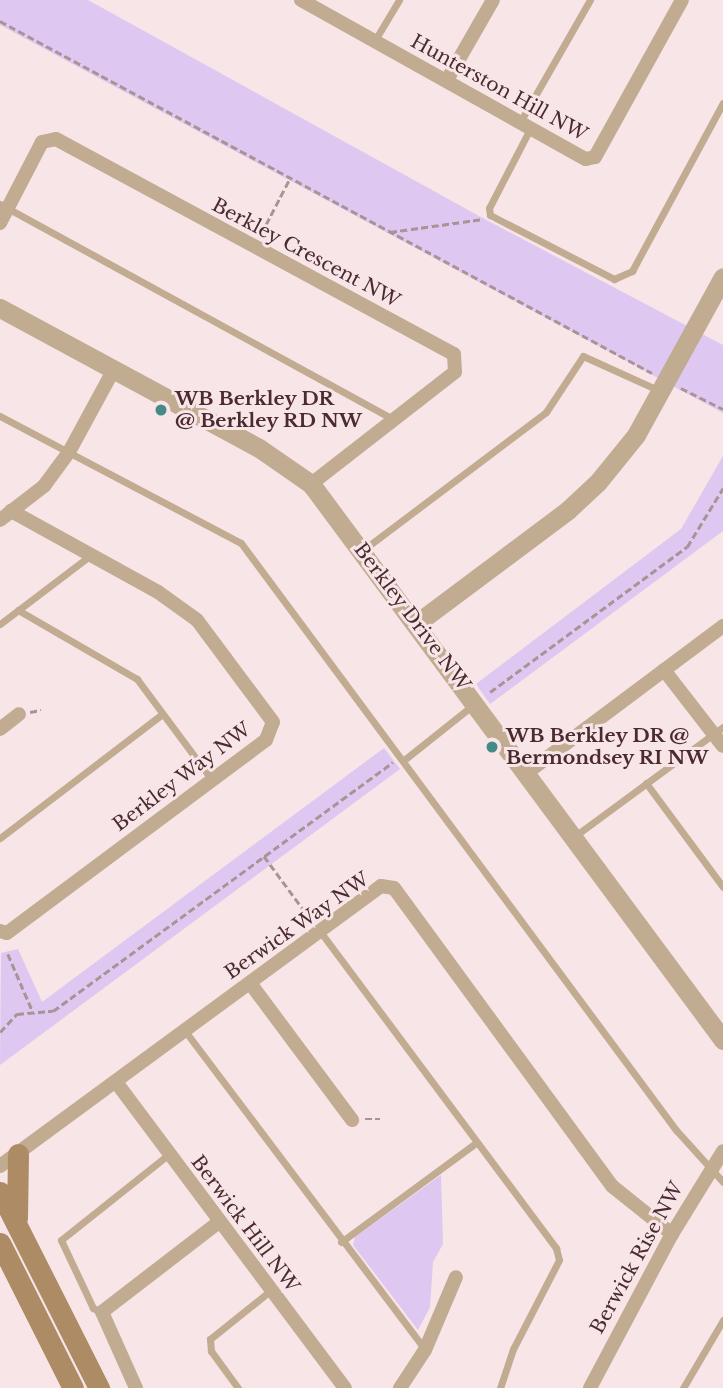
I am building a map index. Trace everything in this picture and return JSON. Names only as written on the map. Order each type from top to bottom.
[{"type":"main road","points":[[16,1223],[18,1154]]},
{"type":"main road","points":[[0,1192],[99,1388]]},
{"type":"main road","points":[[0,1243],[73,1388]]},
{"type":"street","name":"Hunterston Hill NW","points":[[301,0],[586,159],[596,156],[682,0]]},
{"type":"street","points":[[447,80],[493,0]]},
{"type":"street","name":"Berkley Crescent NW","points":[[0,223],[4,206],[42,142],[56,139],[454,354],[455,372],[312,484]]},
{"type":"street","points":[[417,623],[588,491],[672,390],[723,277]]},
{"type":"street","name":"Berkley Drive NW","points":[[0,308],[259,448],[312,484],[417,623],[483,698],[528,772],[723,1040]]},
{"type":"street","points":[[6,516],[44,486],[69,452],[113,371]]},
{"type":"street","name":"Berkley Way NW","points":[[0,931],[7,933],[266,740],[273,722],[197,620],[158,592],[91,555],[6,516]]},
{"type":"street","points":[[528,772],[723,626]]},
{"type":"street","points":[[664,670],[720,736]]},
{"type":"street","points":[[0,729],[19,714]]},
{"type":"street","name":"Berwick Way NW","points":[[0,1166],[381,886],[394,888],[612,1185],[627,1202],[672,1234]]},
{"type":"street","points":[[250,983],[352,1120]]},
{"type":"street","name":"Berwick Hill NW","points":[[116,1082],[345,1388]]},
{"type":"street","name":"Berwick Rise NW","points":[[590,1388],[672,1234],[710,1168],[723,1151]]},
{"type":"street","points":[[136,1388],[102,1312],[219,1222]]},
{"type":"street","points":[[400,1388],[425,1350],[456,1277]]},
{"type":"lane","points":[[375,40],[399,0]]},
{"type":"lane","points":[[590,0],[526,125],[489,208],[490,215],[605,277],[623,277],[632,271],[723,103]]},
{"type":"lane","points":[[4,206],[392,419]]},
{"type":"lane","points":[[362,550],[546,412],[583,356],[672,390]]},
{"type":"lane","points":[[0,416],[241,543],[403,758],[676,1130],[723,1182]]},
{"type":"lane","points":[[0,624],[91,555]]},
{"type":"lane","points":[[18,610],[127,671],[212,779]]},
{"type":"lane","points":[[403,758],[483,698]]},
{"type":"lane","points":[[0,838],[162,714]]},
{"type":"lane","points":[[574,836],[646,783],[720,736]]},
{"type":"lane","points":[[646,783],[723,887]]},
{"type":"lane","points":[[319,930],[556,1248],[559,1260],[513,1349],[500,1388]]},
{"type":"lane","points":[[185,1031],[341,1242],[425,1350]]},
{"type":"lane","points":[[341,1242],[476,1143]]},
{"type":"lane","points":[[102,1312],[93,1308],[61,1240],[169,1154]]},
{"type":"lane","points":[[238,1388],[211,1350],[211,1339],[270,1291]]},
{"type":"lane","points":[[683,1388],[723,1320]]},
{"type":"path","points":[[0,21],[652,373]]},
{"type":"path","points":[[258,239],[290,178]]},
{"type":"path","points":[[390,232],[475,222],[490,215]]},
{"type":"path","points":[[672,390],[723,409]]},
{"type":"path","points":[[483,698],[687,547],[723,488]]},
{"type":"path","points":[[0,1032],[17,1014],[53,1011],[403,758]]},
{"type":"path","points":[[264,856],[319,930]]},
{"type":"path","points":[[8,954],[33,1012]]},
{"type":"shaded area","points":[[0,0],[88,0],[479,216],[723,345],[723,413],[0,25]]},
{"type":"shaded area","points":[[723,456],[723,531],[490,704],[476,684],[681,529]]},
{"type":"shaded area","points":[[384,748],[400,769],[0,1065],[1,953],[18,949],[42,1002]]},
{"type":"shaded area","points":[[441,1175],[443,1244],[433,1262],[430,1307],[418,1330],[353,1245],[355,1237]]},
{"type":"place","name":"WB Berkley DR @ Berkley RD NW","points":[[161,410]]},
{"type":"place","name":"WB Berkley DR @ Bermondsey RI NW","points":[[492,747]]}]
